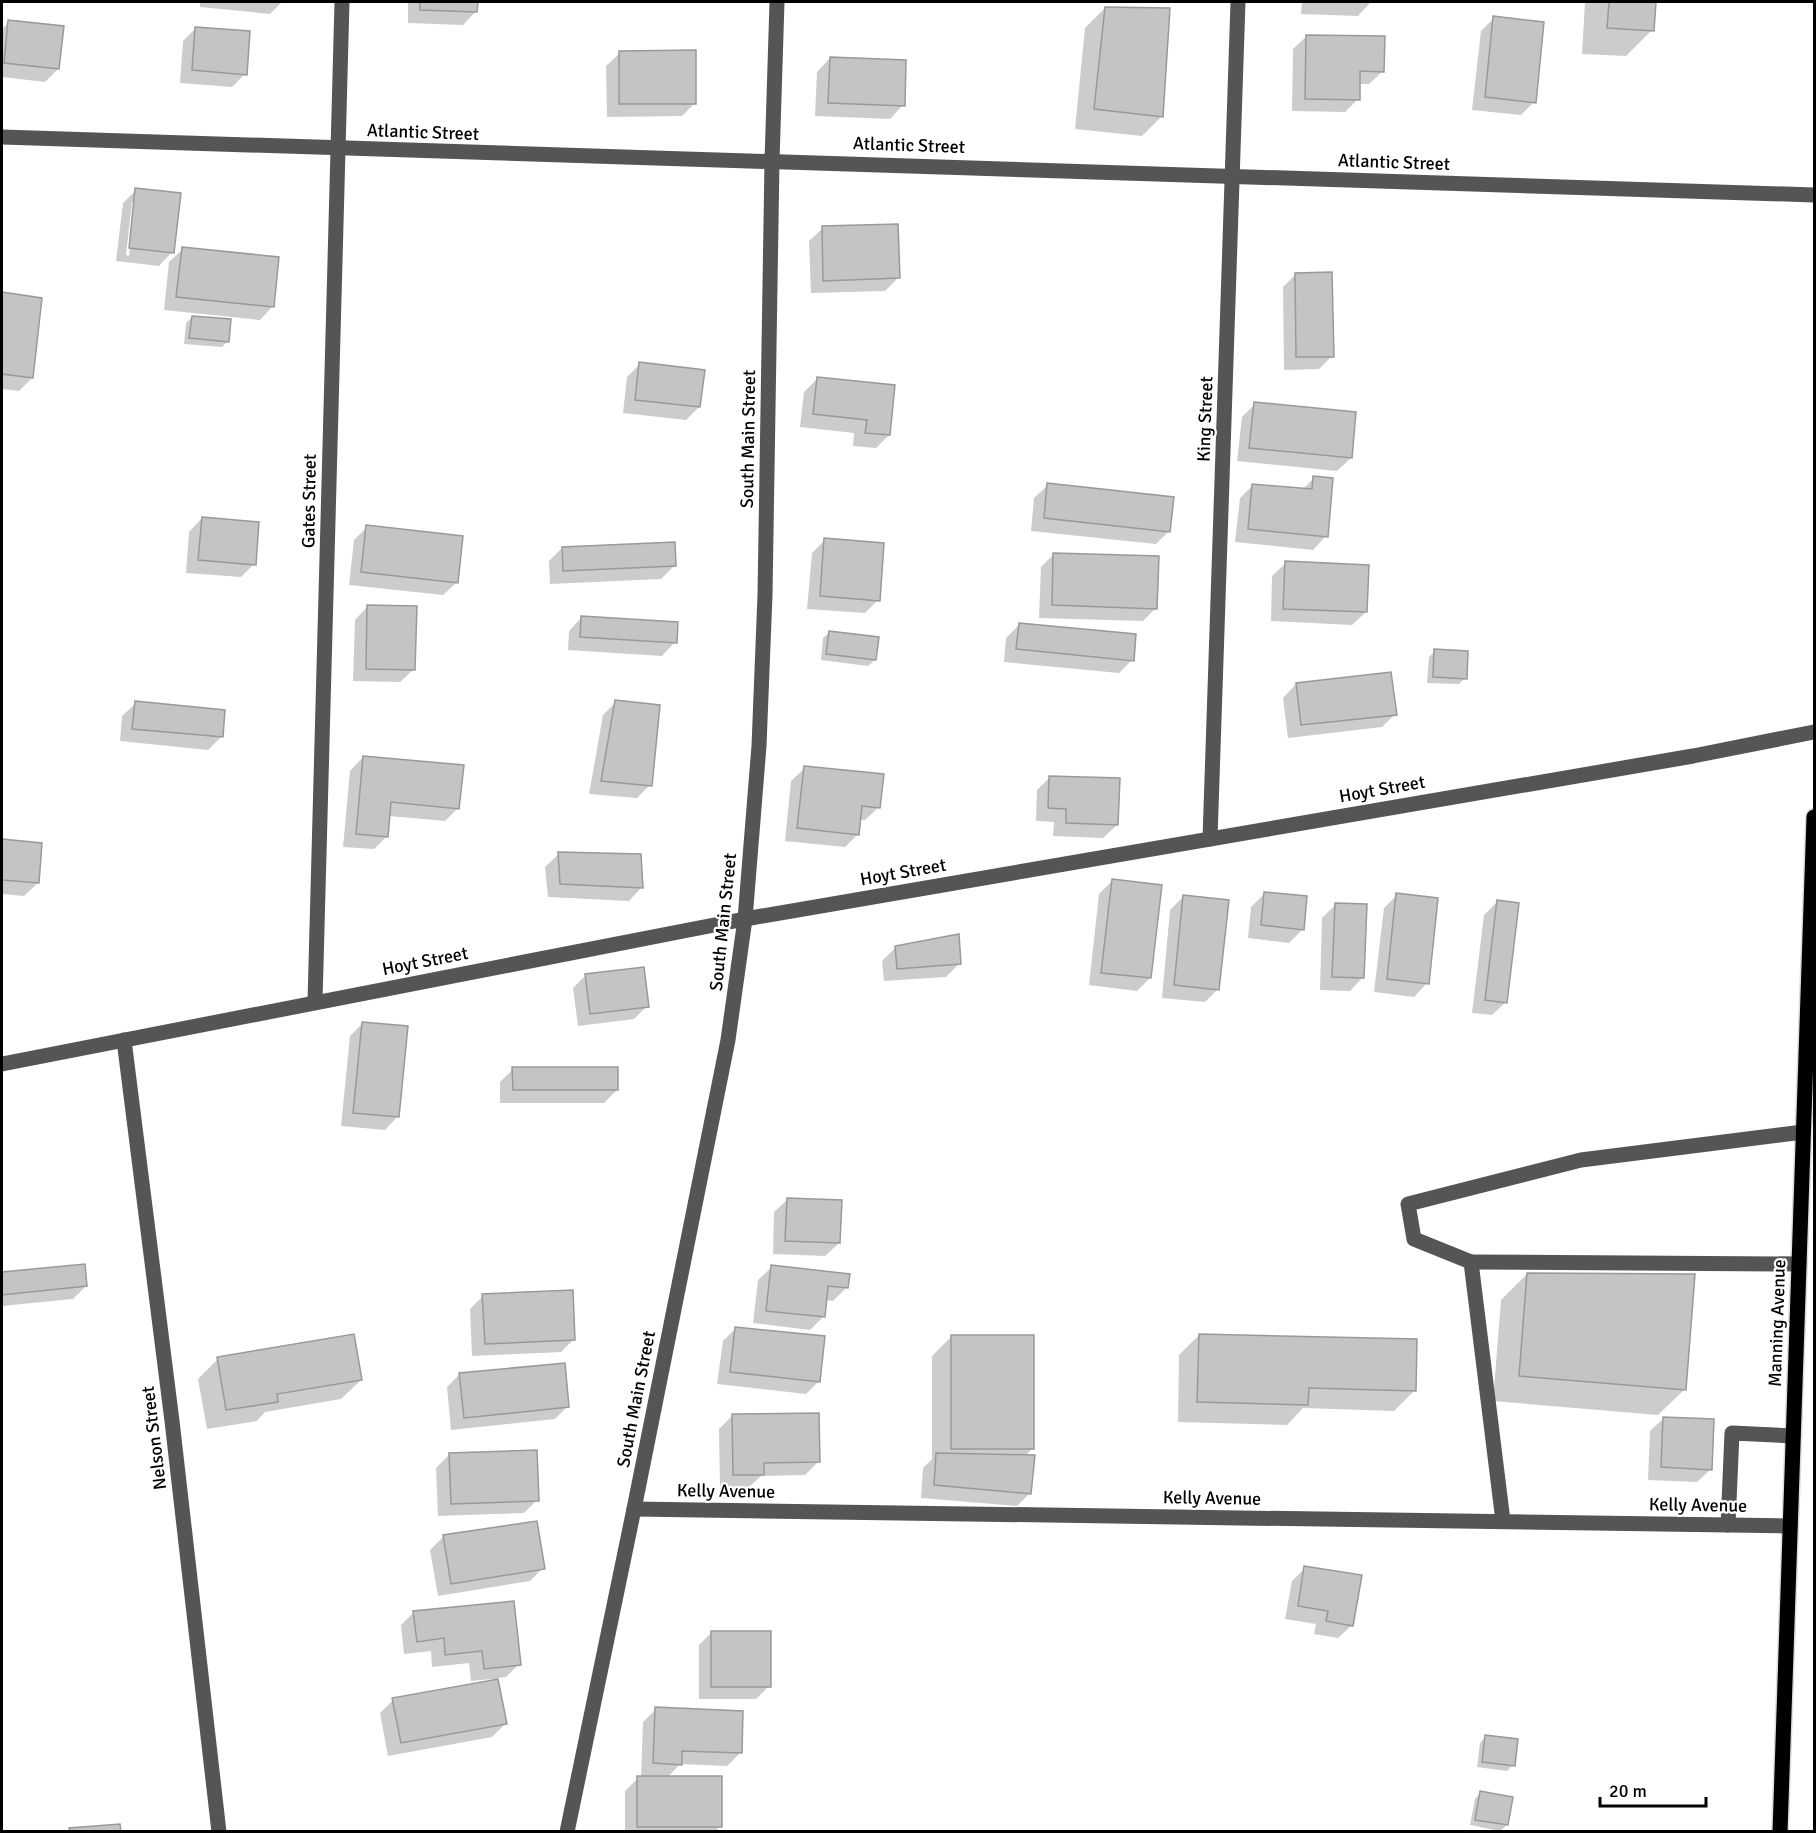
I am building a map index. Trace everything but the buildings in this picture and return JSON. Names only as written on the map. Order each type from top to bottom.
[{"type":"main road","name":"Manning Avenue","points":[[1780,1832],[1815,817]]},
{"type":"street","name":"Gates Street","points":[[315,1002],[342,2]]},
{"type":"street","name":"South Main Street","points":[[567,1832],[728,1040],[745,919],[759,746],[765,595],[777,2]]},
{"type":"street","name":"King Street","points":[[1210,839],[1238,2]]},
{"type":"street","name":"Atlantic Street","points":[[2,137],[1815,195]]},
{"type":"street","name":"Hoyt Street","points":[[2,1064],[745,919],[1693,756],[1815,732]]},
{"type":"street","name":"Nelson Street","points":[[124,1040],[172,1420],[219,1832]]},
{"type":"street","points":[[1799,1264],[1471,1262],[1414,1239],[1408,1204],[1581,1160],[1803,1132]]},
{"type":"street","points":[[1471,1262],[1503,1521]]},
{"type":"street","points":[[1728,1525],[1732,1433],[1793,1436]]},
{"type":"street","name":"Kelly Avenue","points":[[634,1509],[1790,1526]]}]
